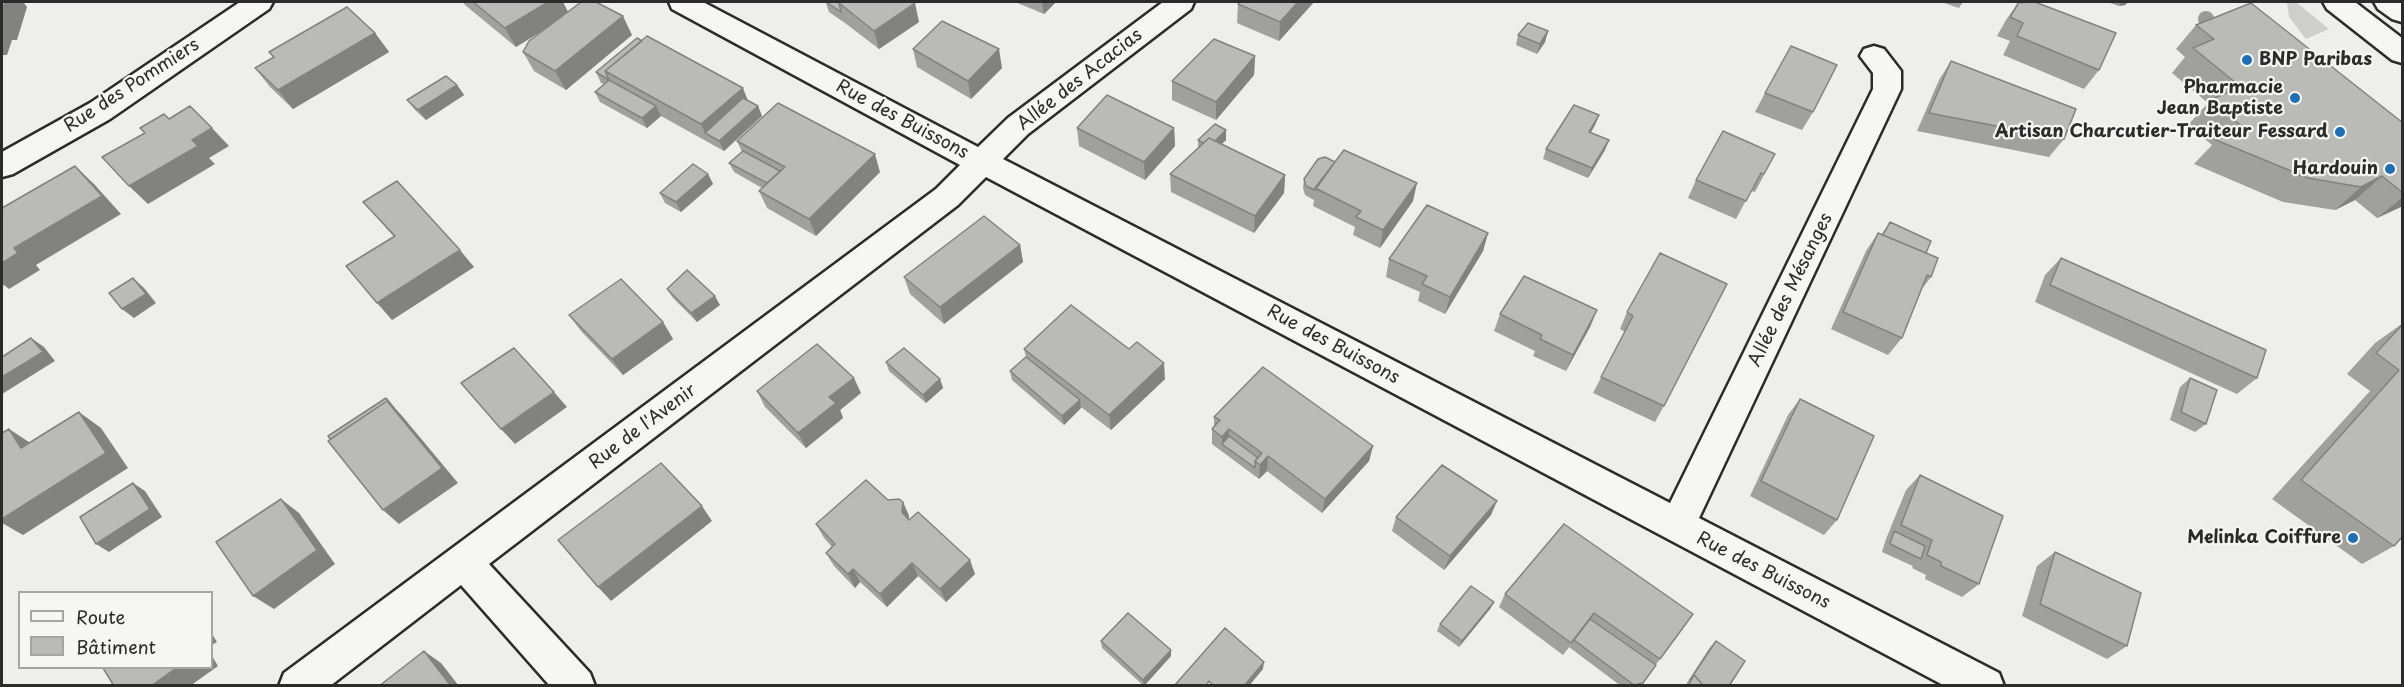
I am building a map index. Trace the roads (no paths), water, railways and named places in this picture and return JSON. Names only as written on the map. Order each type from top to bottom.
[{"type":"street","name":"Rue des Pommiers","points":[[2,166],[100,111],[259,2]]},
{"type":"street","name":"Rue des Buissons","points":[[682,2],[982,163],[1027,184],[1985,686]]},
{"type":"street","name":"Allée des Acacias","points":[[982,163],[1018,126],[1181,2]]},
{"type":"street","points":[[2337,2],[2403,53]]},
{"type":"street","points":[[2388,2],[2403,12]]},
{"type":"street","name":"Allée des Mésanges","points":[[1677,526],[1887,89],[1887,71],[1874,56]]},
{"type":"street","name":"Rue de l'Avenir","points":[[298,686],[947,197],[982,163]]},
{"type":"street","points":[[464,562],[576,686]]},
{"type":"place","name":"BNP Paribas","points":[[2247,60]]},
{"type":"place","name":"Pharmacie Jean Baptiste","points":[[2295,98]]},
{"type":"place","name":"Artisan Charcutier-Traiteur Fessard","points":[[2340,132]]},
{"type":"place","name":"Hardouin","points":[[2390,169]]},
{"type":"place","name":"Melinka Coiffure","points":[[2353,538]]}]
